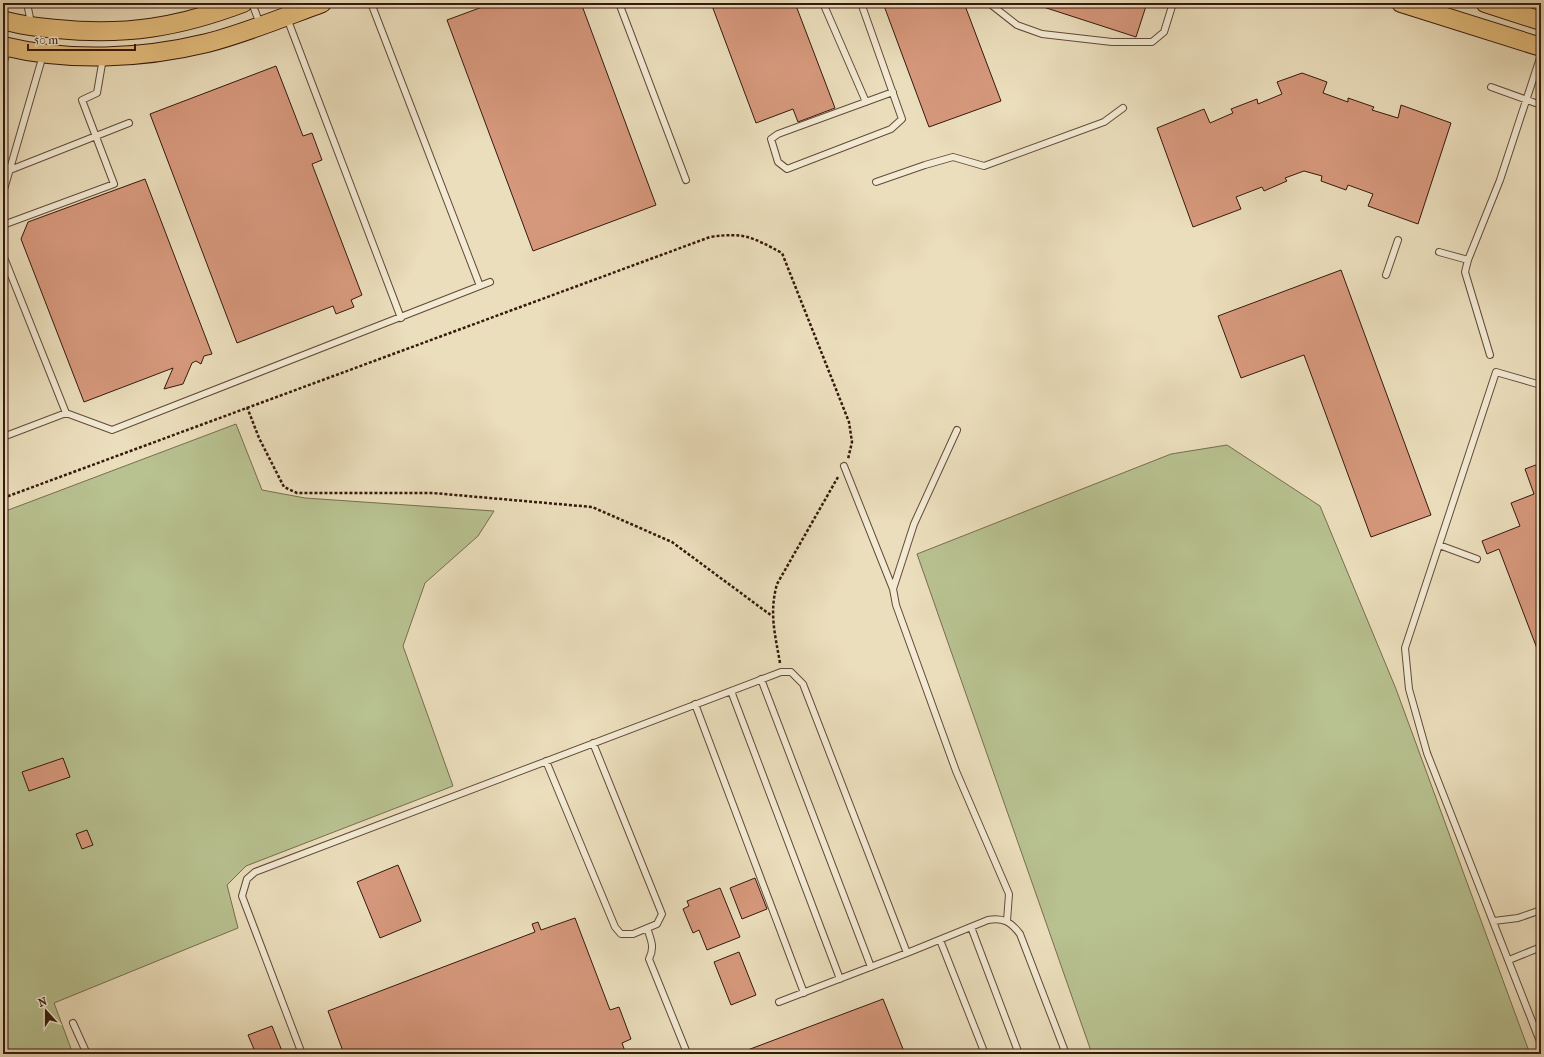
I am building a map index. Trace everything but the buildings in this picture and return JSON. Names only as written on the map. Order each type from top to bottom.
[{"type":"main road","points":[[3,20],[21,26],[31,27],[88,32],[118,31],[166,26],[206,17],[243,3]]},
{"type":"main road","points":[[6,46],[43,53],[74,56],[103,56],[162,51],[200,44],[260,26],[322,3]]},
{"type":"main road","points":[[1401,3],[1541,47]]},
{"type":"main road","points":[[1485,3],[1541,21]]},
{"type":"lane","points":[[27,3],[31,27]]},
{"type":"lane","points":[[252,3],[260,26]]},
{"type":"lane","points":[[371,3],[480,286]]},
{"type":"lane","points":[[619,3],[686,180]]},
{"type":"lane","points":[[823,3],[866,102]]},
{"type":"lane","points":[[861,3],[893,92],[902,119],[891,129],[787,169],[778,162],[771,140],[778,134],[893,92]]},
{"type":"lane","points":[[990,3],[1017,25],[1042,34],[1120,42],[1152,42],[1164,32],[1173,3]]},
{"type":"lane","points":[[286,16],[401,318]]},
{"type":"lane","points":[[3,64],[6,46]]},
{"type":"lane","points":[[3,193],[43,53]]},
{"type":"lane","points":[[1490,355],[1465,272],[1468,260],[1500,180],[1541,55]]},
{"type":"lane","points":[[3,225],[114,184],[82,100],[97,93],[103,56]]},
{"type":"lane","points":[[1491,87],[1541,104]]},
{"type":"lane","points":[[876,182],[924,165],[953,157],[984,166],[1104,122],[1123,108]]},
{"type":"lane","points":[[10,170],[128,123]]},
{"type":"lane","points":[[1386,275],[1398,240]]},
{"type":"lane","points":[[1439,252],[1468,260]]},
{"type":"lane","points":[[3,255],[66,413]]},
{"type":"lane","points":[[3,437],[66,413],[112,430],[490,282]]},
{"type":"lane","points":[[1540,383],[1496,372],[1405,648],[1409,689],[1427,753],[1541,1044]]},
{"type":"lane","points":[[893,589],[914,524],[957,430]]},
{"type":"lane","points":[[844,466],[893,589],[896,605],[956,771],[1009,894],[1007,921]]},
{"type":"lane","points":[[1439,545],[1477,559]]},
{"type":"lane","points":[[302,1054],[242,896],[247,879],[255,872],[781,672],[791,672],[803,684],[907,953]]},
{"type":"lane","points":[[761,679],[871,967]]},
{"type":"lane","points":[[730,691],[840,979]]},
{"type":"lane","points":[[695,704],[804,993]]},
{"type":"lane","points":[[546,761],[615,927],[621,934],[633,934],[658,924],[662,914],[593,743]]},
{"type":"lane","points":[[1494,921],[1518,918],[1541,910]]},
{"type":"lane","points":[[779,1002],[996,918],[1007,921],[1013,925],[1020,934],[1066,1054]]},
{"type":"lane","points":[[971,927],[1018,1054]]},
{"type":"lane","points":[[647,928],[653,944],[653,951],[649,959],[687,1053]]},
{"type":"lane","points":[[940,940],[985,1054]]},
{"type":"lane","points":[[1509,960],[1541,947]]},
{"type":"lane","points":[[73,1023],[87,1054]]},
{"type":"path","points":[[3,498],[710,237],[739,235],[754,238],[782,253],[849,422],[852,442],[850,455],[776,584],[772,600],[772,616],[781,672]]},
{"type":"path","points":[[247,408],[259,438],[284,487],[297,493],[433,493],[592,506],[672,542],[772,616]]},
{"type":"green space","points":[[236,424],[262,490],[305,498],[494,511],[478,536],[425,583],[403,646],[453,786],[246,866],[227,885],[238,928],[54,1003],[73,1054],[3,1054],[3,512]]},
{"type":"green space","points":[[1227,445],[1320,506],[1396,689],[1530,1054],[1092,1054],[917,554],[1171,454]]}]
